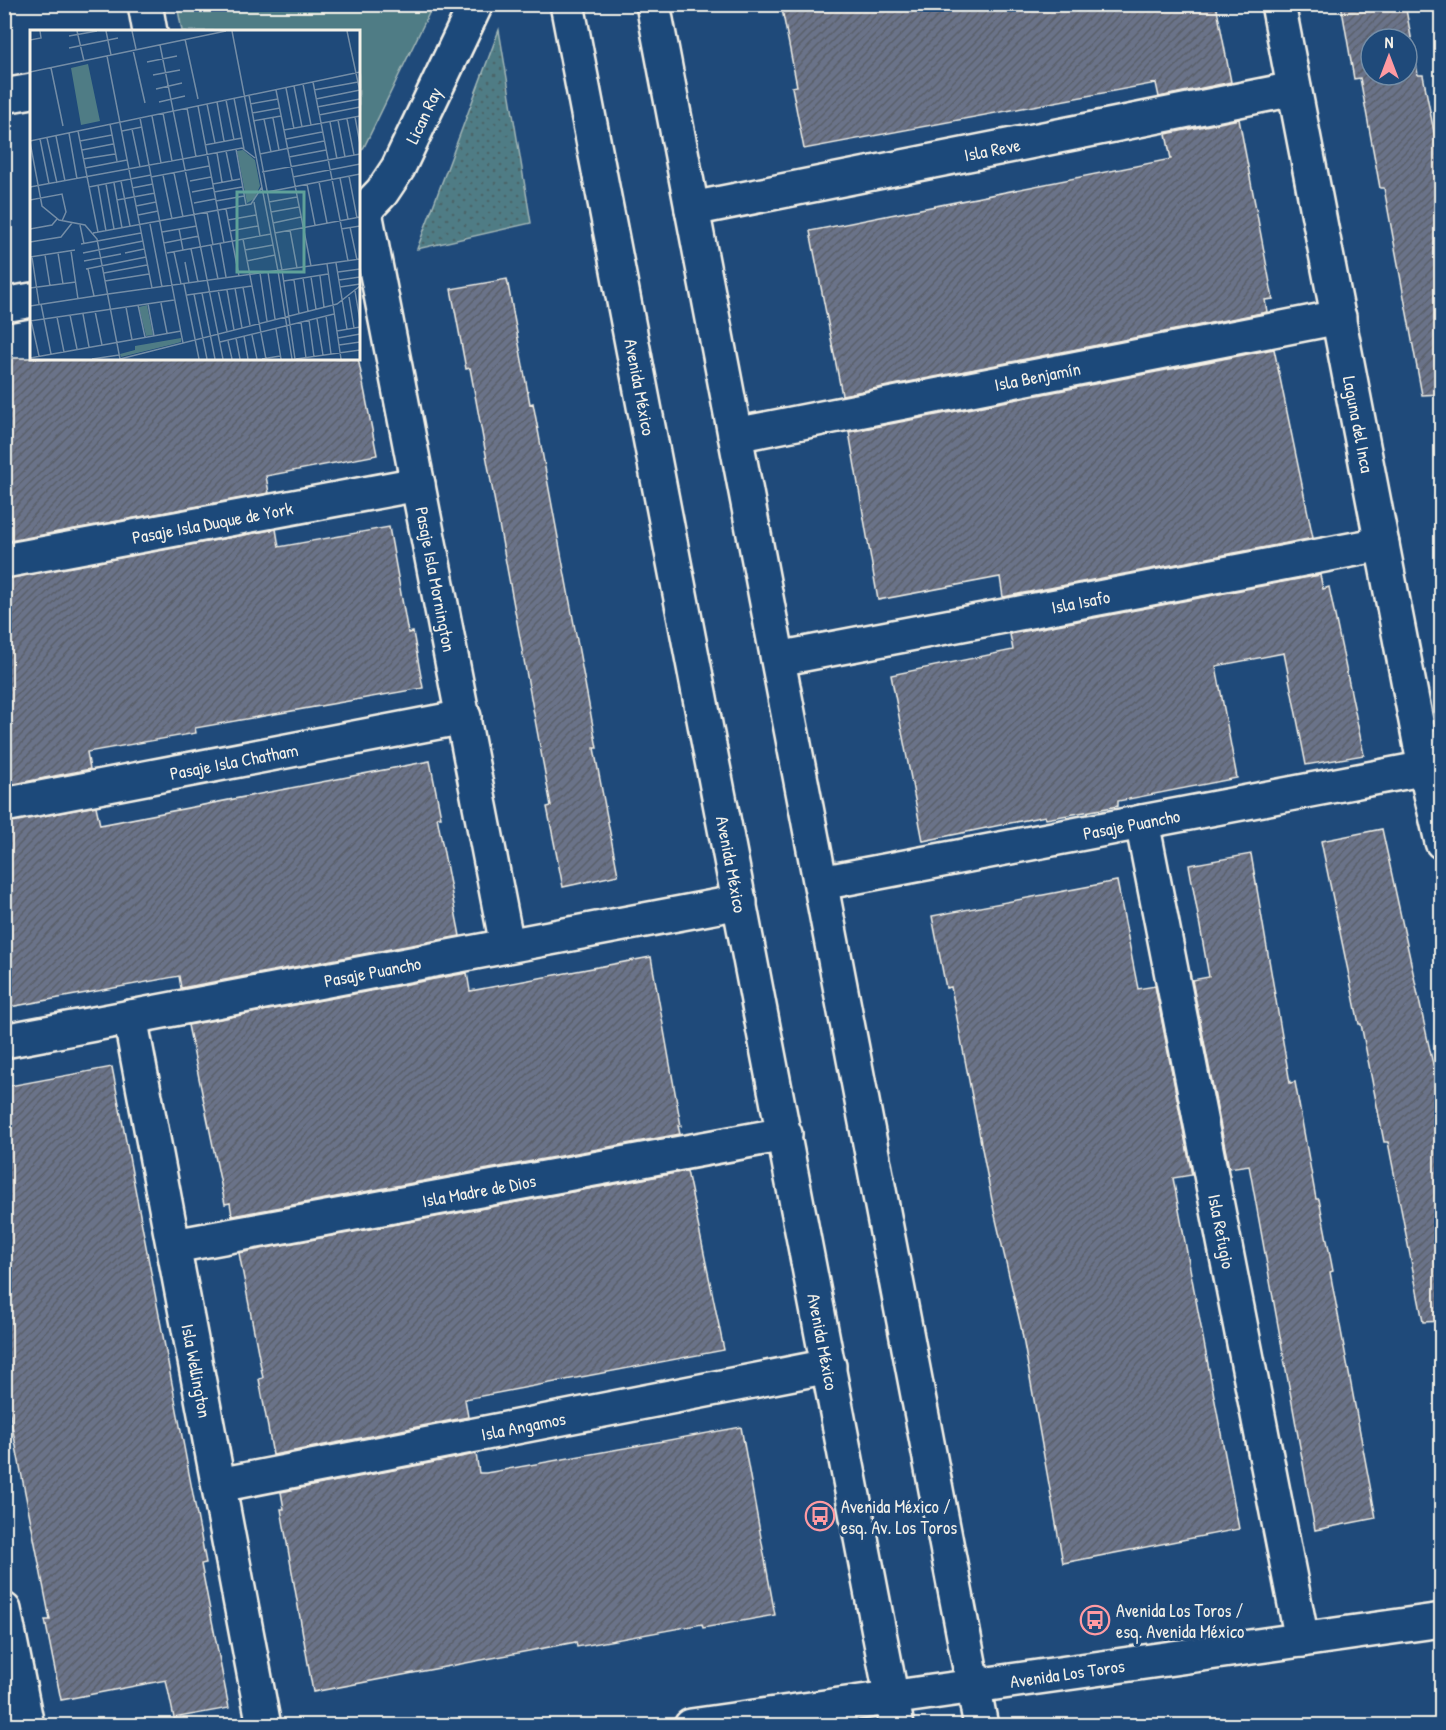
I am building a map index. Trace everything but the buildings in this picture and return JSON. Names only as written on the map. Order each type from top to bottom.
[{"type":"street","points":[[145,4],[150,30]]},
{"type":"street","name":"Lican Ray","points":[[362,214],[398,168],[476,4]]},
{"type":"street","name":"Avenida México","points":[[567,4],[895,1712]]},
{"type":"street","points":[[653,4],[981,1725]]},
{"type":"street","name":"Laguna del Inca","points":[[1278,4],[1382,544],[1433,767],[1442,842]]},
{"type":"street","name":"Isla Reve","points":[[692,209],[1294,89]]},
{"type":"street","points":[[4,96],[30,91]]},
{"type":"street","name":"Pasaje Isla Mornington","points":[[362,214],[418,484],[507,945]]},
{"type":"street","points":[[4,305],[30,300]]},
{"type":"street","name":"Isla Benjamín","points":[[735,435],[1339,317]]},
{"type":"street","name":"Pasaje Isla Duque de York","points":[[4,561],[418,484]]},
{"type":"street","name":"Isla Isafo","points":[[778,659],[1382,544]]},
{"type":"street","name":"Pasaje Isla Chatham","points":[[4,805],[464,717]]},
{"type":"street","name":"Pasaje Puancho","points":[[821,884],[1433,767]]},
{"type":"street","name":"Isla Refugio","points":[[1142,822],[1302,1640]]},
{"type":"street","name":"Pasaje Puancho","points":[[4,1041],[740,902]]},
{"type":"street","name":"Isla Wellington","points":[[130,1017],[264,1725]]},
{"type":"street","name":"Isla Madre de Dios","points":[[174,1246],[785,1134]]},
{"type":"street","name":"Isla Angamos","points":[[219,1485],[829,1366]]},
{"type":"street","points":[[4,1610],[27,1725]]},
{"type":"street","name":"Avenida Los Toros","points":[[691,1725],[895,1712],[975,1686],[1442,1620]]},
{"type":"green space","points":[[177,4],[433,5],[360,152],[360,30],[182,30]]},
{"type":"green space","points":[[499,30],[531,223],[417,249]]},
{"type":"place","name":"Avenida México / esq. Av. Los Toros","points":[[820,1516]]},
{"type":"place","name":"Avenida Los Toros / esq. Avenida México","points":[[1095,1620]]}]
